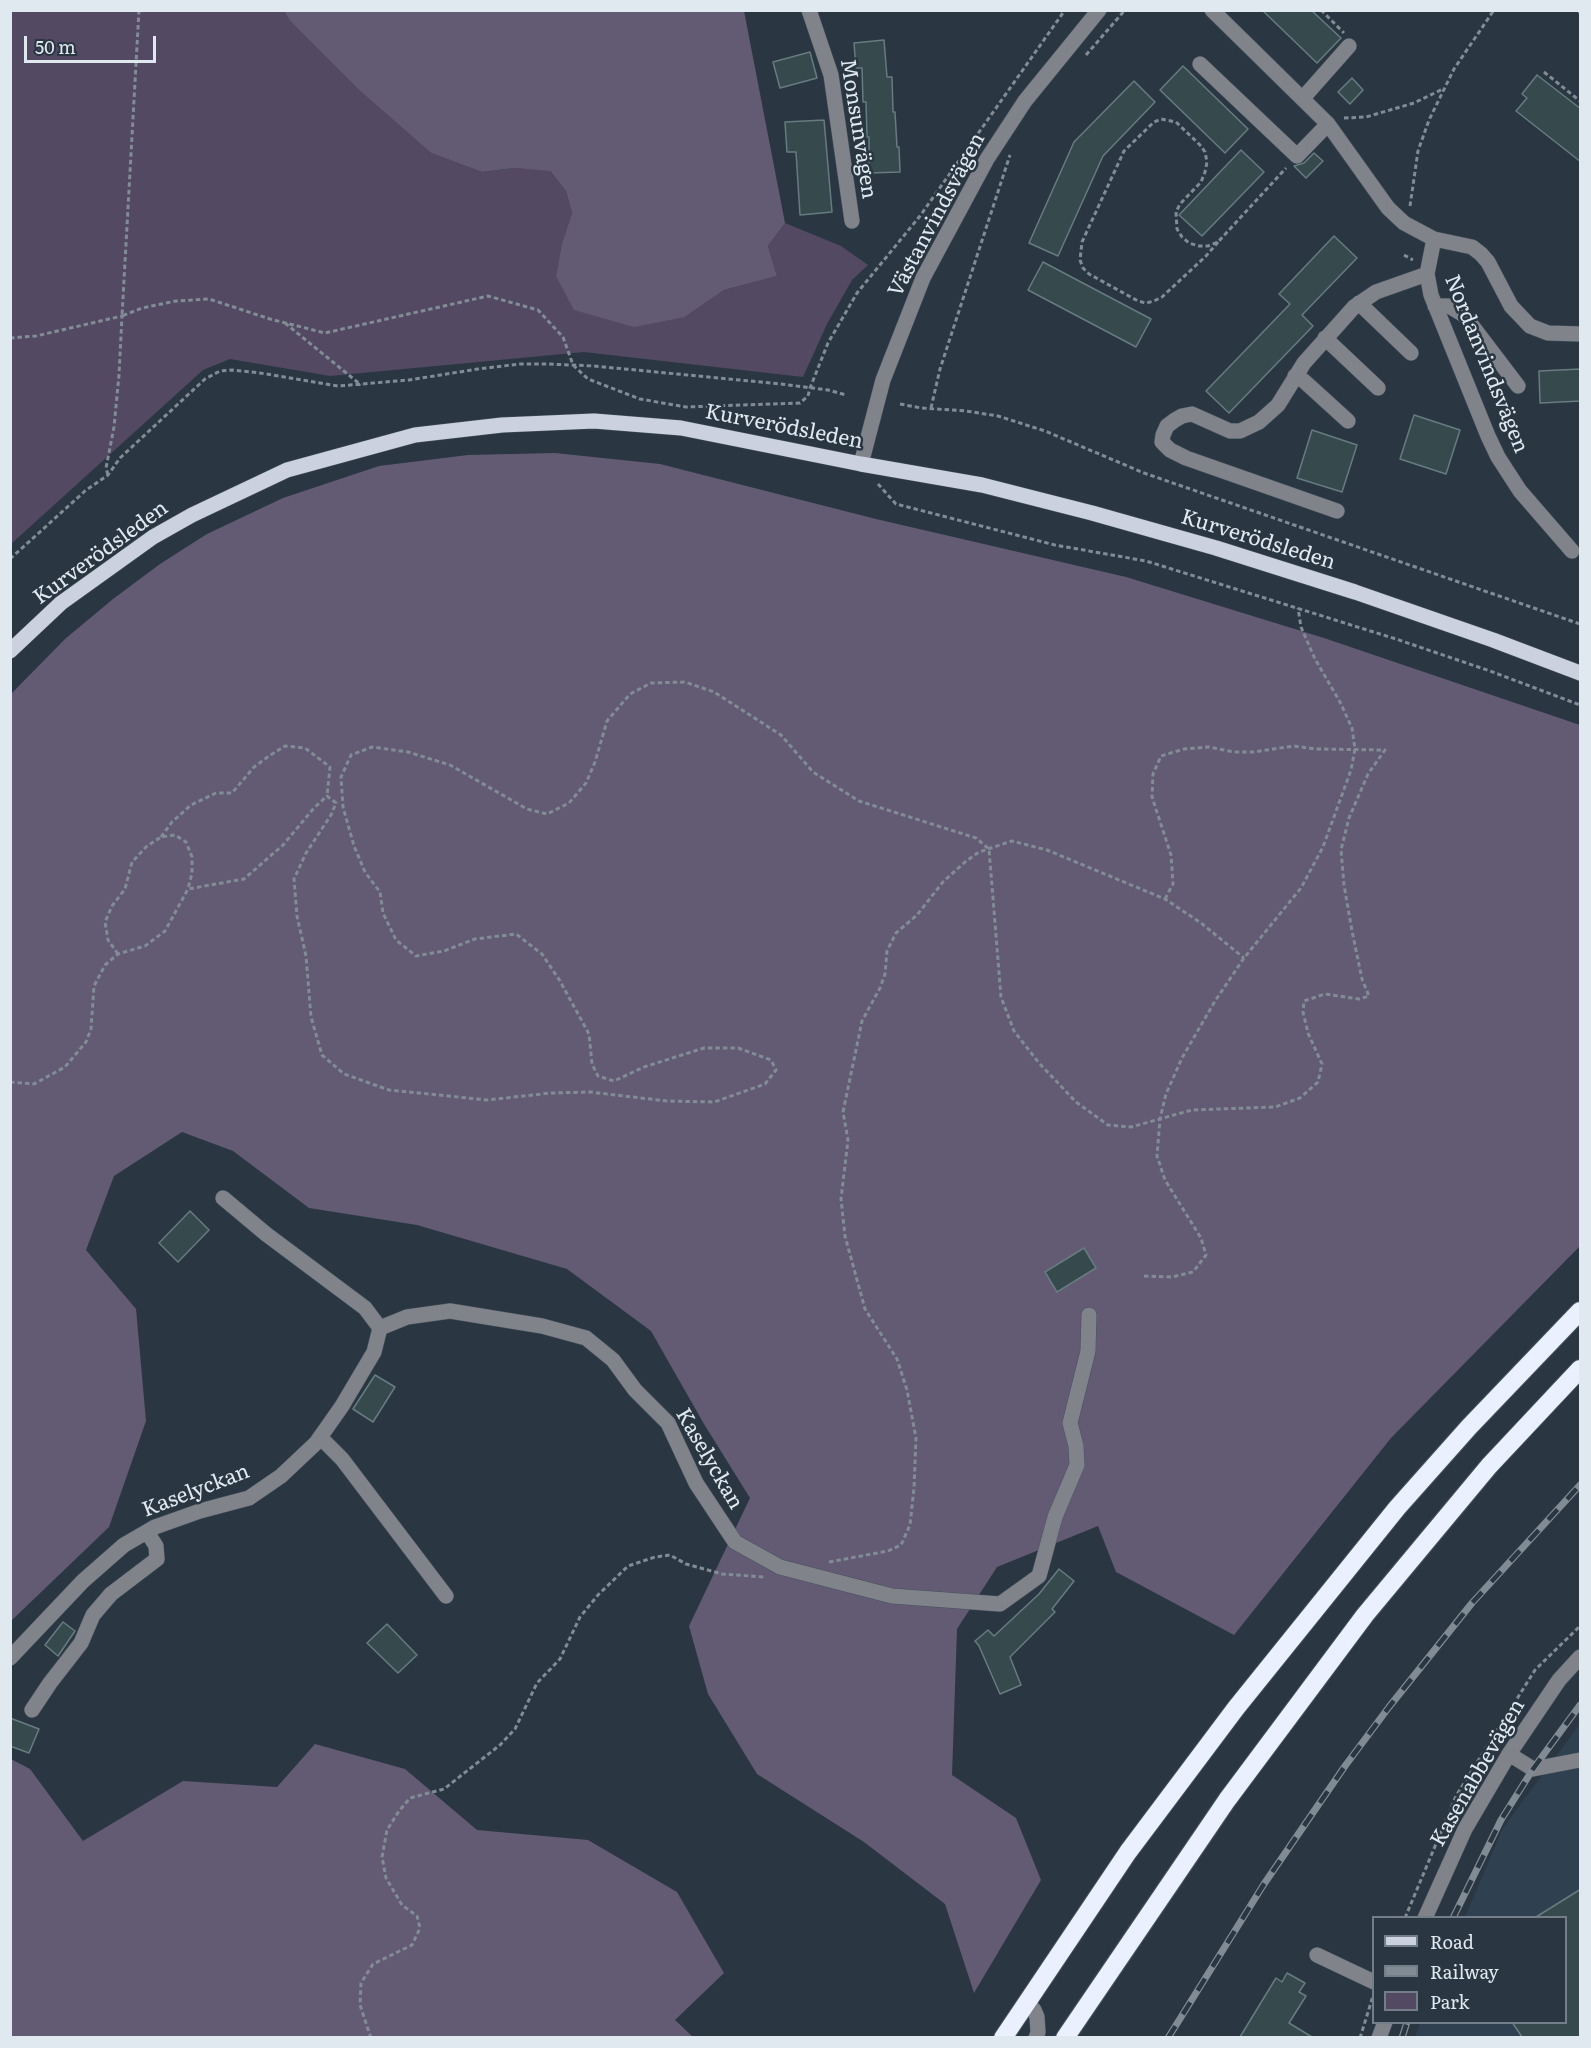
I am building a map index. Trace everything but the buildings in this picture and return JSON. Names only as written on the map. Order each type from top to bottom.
[{"type":"highway","points":[[1003,2037],[1128,1852],[1236,1708],[1397,1508],[1469,1427],[1581,1313]]},
{"type":"highway","points":[[1065,2037],[1227,1800],[1365,1616],[1489,1466],[1581,1369]]},
{"type":"main road","name":"Kurverödsleden","points":[[10,651],[61,603],[153,537],[192,515],[287,470],[415,435],[502,425],[594,421],[681,428],[861,464],[982,485],[1092,513],[1216,548],[1387,603],[1581,673]]},
{"type":"street","name":"Monsunvägen","points":[[809,10],[831,75],[852,221]]},
{"type":"street","name":"Västanvindsvägen","points":[[861,464],[883,380],[923,278],[987,159],[1025,101],[1099,10]]},
{"type":"street","points":[[1212,10],[1303,98],[1334,121],[1388,208],[1404,223],[1434,239],[1472,247],[1481,254],[1488,262],[1511,306],[1530,326],[1558,334],[1581,334]]},
{"type":"street","points":[[1303,98],[1350,43]]},
{"type":"street","points":[[1200,64],[1297,156],[1334,121]]},
{"type":"street","name":"Nordanvindsvägen","points":[[1434,239],[1427,274],[1435,306],[1474,404],[1498,457],[1526,500],[1572,551]]},
{"type":"street","points":[[1337,511],[1186,458],[1170,450],[1162,442],[1163,435],[1167,426],[1182,416],[1192,414],[1230,431],[1240,431],[1250,427],[1278,405],[1295,376],[1325,338],[1354,307],[1376,292],[1427,274]]},
{"type":"street","points":[[1359,303],[1411,353]]},
{"type":"street","points":[[1435,306],[1449,306],[1464,315],[1518,386]]},
{"type":"street","points":[[1325,338],[1378,388]]},
{"type":"street","points":[[1295,376],[1304,381],[1348,421]]},
{"type":"street","points":[[223,1198],[266,1234],[365,1308],[380,1328]]},
{"type":"street","name":"Kaselyckan","points":[[10,1658],[83,1581],[124,1545],[147,1532],[200,1511],[249,1498],[281,1476],[316,1443],[374,1353],[380,1328],[407,1317],[450,1311],[542,1326],[586,1338],[613,1360],[635,1390],[668,1423],[696,1483],[735,1542],[780,1567],[892,1596],[1000,1604],[1039,1576],[1055,1517],[1077,1465],[1076,1446],[1070,1423],[1088,1351],[1089,1315]]},
{"type":"street","points":[[320,1437],[342,1459],[446,1596]]},
{"type":"street","points":[[32,1710],[81,1643],[93,1615],[132,1577],[157,1560],[156,1546],[147,1532]]},
{"type":"street","name":"Kasenabbevägen","points":[[1425,1916],[1465,1829],[1509,1754],[1559,1680],[1581,1657]]},
{"type":"street","points":[[1509,1754],[1533,1769],[1581,1760]]},
{"type":"street","points":[[1317,1955],[1372,1981]]},
{"type":"street","points":[[1027,2002],[1037,2017],[1036,2037]]},
{"type":"path","points":[[108,476],[106,468],[116,406],[122,336],[139,10]]},
{"type":"path","points":[[10,338],[36,336],[176,301],[209,299],[325,333],[488,296],[537,310],[564,337],[573,365],[588,378],[640,399],[686,406],[800,403],[808,396],[828,343],[857,293],[920,216],[1065,10]]},
{"type":"path","points":[[1079,63],[1125,10]]},
{"type":"path","points":[[1321,10],[1350,43]]},
{"type":"path","points":[[1409,214],[1418,152],[1429,120],[1464,53],[1494,10]]},
{"type":"path","points":[[1544,72],[1581,101]]},
{"type":"path","points":[[1334,121],[1376,114],[1422,100],[1444,89]]},
{"type":"path","points":[[1218,242],[1208,246],[1189,243],[1177,229],[1176,212],[1180,204],[1201,182],[1207,162],[1200,145],[1176,122],[1161,119],[1147,127],[1124,151],[1082,242],[1080,260],[1083,268],[1089,274],[1138,301],[1146,303],[1154,301],[1162,297],[1206,256],[1297,156]]},
{"type":"path","points":[[931,408],[940,369],[990,212],[1013,150]]},
{"type":"path","points":[[283,322],[361,385]]},
{"type":"path","points":[[10,559],[85,491],[108,476],[120,458],[205,379],[220,371],[260,373],[338,386],[520,364],[573,365],[810,388],[846,395]]},
{"type":"path","points":[[639,406],[640,399]]},
{"type":"path","points":[[900,404],[998,416],[1044,431],[1166,481],[1581,624]]},
{"type":"path","points":[[683,412],[686,406]]},
{"type":"path","points":[[861,464],[896,504],[1055,545],[1146,561],[1490,671],[1581,705]]},
{"type":"path","points":[[1144,1276],[1172,1277],[1193,1272],[1206,1255],[1202,1239],[1165,1180],[1156,1156],[1160,1119],[1166,1094],[1182,1058],[1215,1001],[1244,958],[1301,888],[1327,836],[1351,770],[1355,748],[1352,728],[1301,627],[1298,608]]},
{"type":"path","points":[[327,796],[336,802],[331,815],[306,853],[294,879],[297,916],[306,956],[311,1017],[322,1055],[344,1074],[389,1090],[487,1100],[551,1093],[590,1092],[667,1101],[714,1102],[765,1084],[776,1070],[771,1060],[738,1048],[704,1048],[644,1067],[614,1081],[598,1076],[592,1064],[589,1034],[560,981],[542,954],[516,934],[475,939],[444,951],[416,956],[396,940],[383,913],[380,892],[365,872],[354,846],[343,807],[341,777],[351,755],[372,747],[408,752],[450,765],[527,809],[547,814],[568,803],[586,783],[607,721],[630,694],[651,683],[685,682],[714,692],[781,735],[813,772],[859,801],[976,838],[989,849],[1001,997],[1014,1031],[1039,1063],[1076,1102],[1108,1125],[1131,1127],[1192,1110],[1275,1107],[1300,1098],[1318,1082],[1322,1064],[1308,1033],[1304,1001],[1325,994],[1359,999],[1369,996],[1358,960],[1344,885],[1341,850],[1349,818],[1368,774],[1385,750],[1316,749],[1294,746],[1253,752],[1234,752],[1209,747],[1184,749],[1161,756],[1153,774],[1152,796],[1171,855],[1173,884],[1165,899]]},
{"type":"path","points":[[118,954],[108,940],[105,922],[112,906],[125,889],[132,862],[147,846],[161,837],[172,822],[191,805],[216,793],[232,793],[254,767],[285,746],[305,748],[330,767],[327,796],[283,845],[244,879],[188,889]]},
{"type":"path","points":[[10,1082],[34,1084],[65,1067],[86,1042],[91,1029],[94,986],[105,965],[118,954],[146,946],[165,931],[188,889],[192,873],[192,857],[186,842],[175,835],[161,837]]},
{"type":"path","points":[[799,1572],[821,1564],[888,1551],[901,1545],[910,1525],[916,1438],[908,1390],[897,1359],[865,1309],[845,1236],[841,1199],[849,1140],[843,1112],[862,1021],[880,988],[885,974],[887,951],[896,933],[917,915],[943,882],[965,862],[979,852],[1012,841],[1047,850],[1165,899],[1201,923],[1244,958]]},
{"type":"path","points":[[370,2037],[360,2005],[361,1983],[373,1964],[412,1945],[420,1928],[417,1916],[402,1905],[386,1878],[382,1857],[387,1830],[410,1798],[444,1789],[515,1729],[537,1683],[560,1659],[580,1617],[598,1595],[628,1566],[655,1557],[670,1555],[686,1564],[722,1575],[769,1577]]},
{"type":"path","points":[[1360,2037],[1372,2002]]},
{"type":"shaded area","points":[[284,11],[744,11],[785,223],[768,246],[777,276],[724,290],[685,317],[634,327],[574,310],[556,276],[562,243],[572,213],[566,191],[550,171],[514,168],[482,172],[431,153],[359,90],[290,21]]},
{"type":"shaded area","points":[[555,453],[660,464],[876,519],[1126,577],[1324,638],[1580,725],[1580,1246],[1391,1438],[1234,1635],[1116,1572],[1098,1526],[997,1567],[957,1629],[952,1775],[1016,1818],[1041,1880],[974,1993],[945,1904],[864,1842],[757,1774],[708,1694],[689,1626],[750,1498],[704,1424],[651,1331],[567,1269],[417,1225],[309,1208],[233,1151],[182,1132],[114,1176],[86,1250],[136,1309],[146,1421],[109,1527],[11,1621],[11,694],[65,639],[160,564],[207,534],[283,498],[379,466],[468,455]]},
{"type":"shaded area","points":[[1580,1724],[1580,2037],[1415,2038],[1420,2024],[1567,2024],[1567,1916],[1465,1916],[1503,1828]]},
{"type":"shaded area","points":[[315,1744],[405,1769],[477,1830],[588,1840],[677,1892],[724,1973],[675,2020],[693,2037],[11,2037],[11,1759],[30,1769],[83,1841],[183,1781],[277,1787]]},
{"type":"green space","points":[[11,11],[284,11],[290,21],[359,90],[431,153],[482,172],[514,168],[549,170],[566,191],[572,213],[562,243],[556,276],[685,317],[724,290],[777,276],[768,246],[785,223],[841,246],[868,265],[852,280],[827,324],[803,377],[584,352],[330,376],[230,359],[203,370],[11,544]]},
{"type":"railway","points":[[1168,2038],[1264,1884],[1345,1766],[1472,1603],[1580,1485]]},
{"type":"railway","points":[[1454,1916],[1501,1820],[1533,1769],[1580,1705]]},
{"type":"railway","points":[[1402,2038],[1406,2024]]}]
